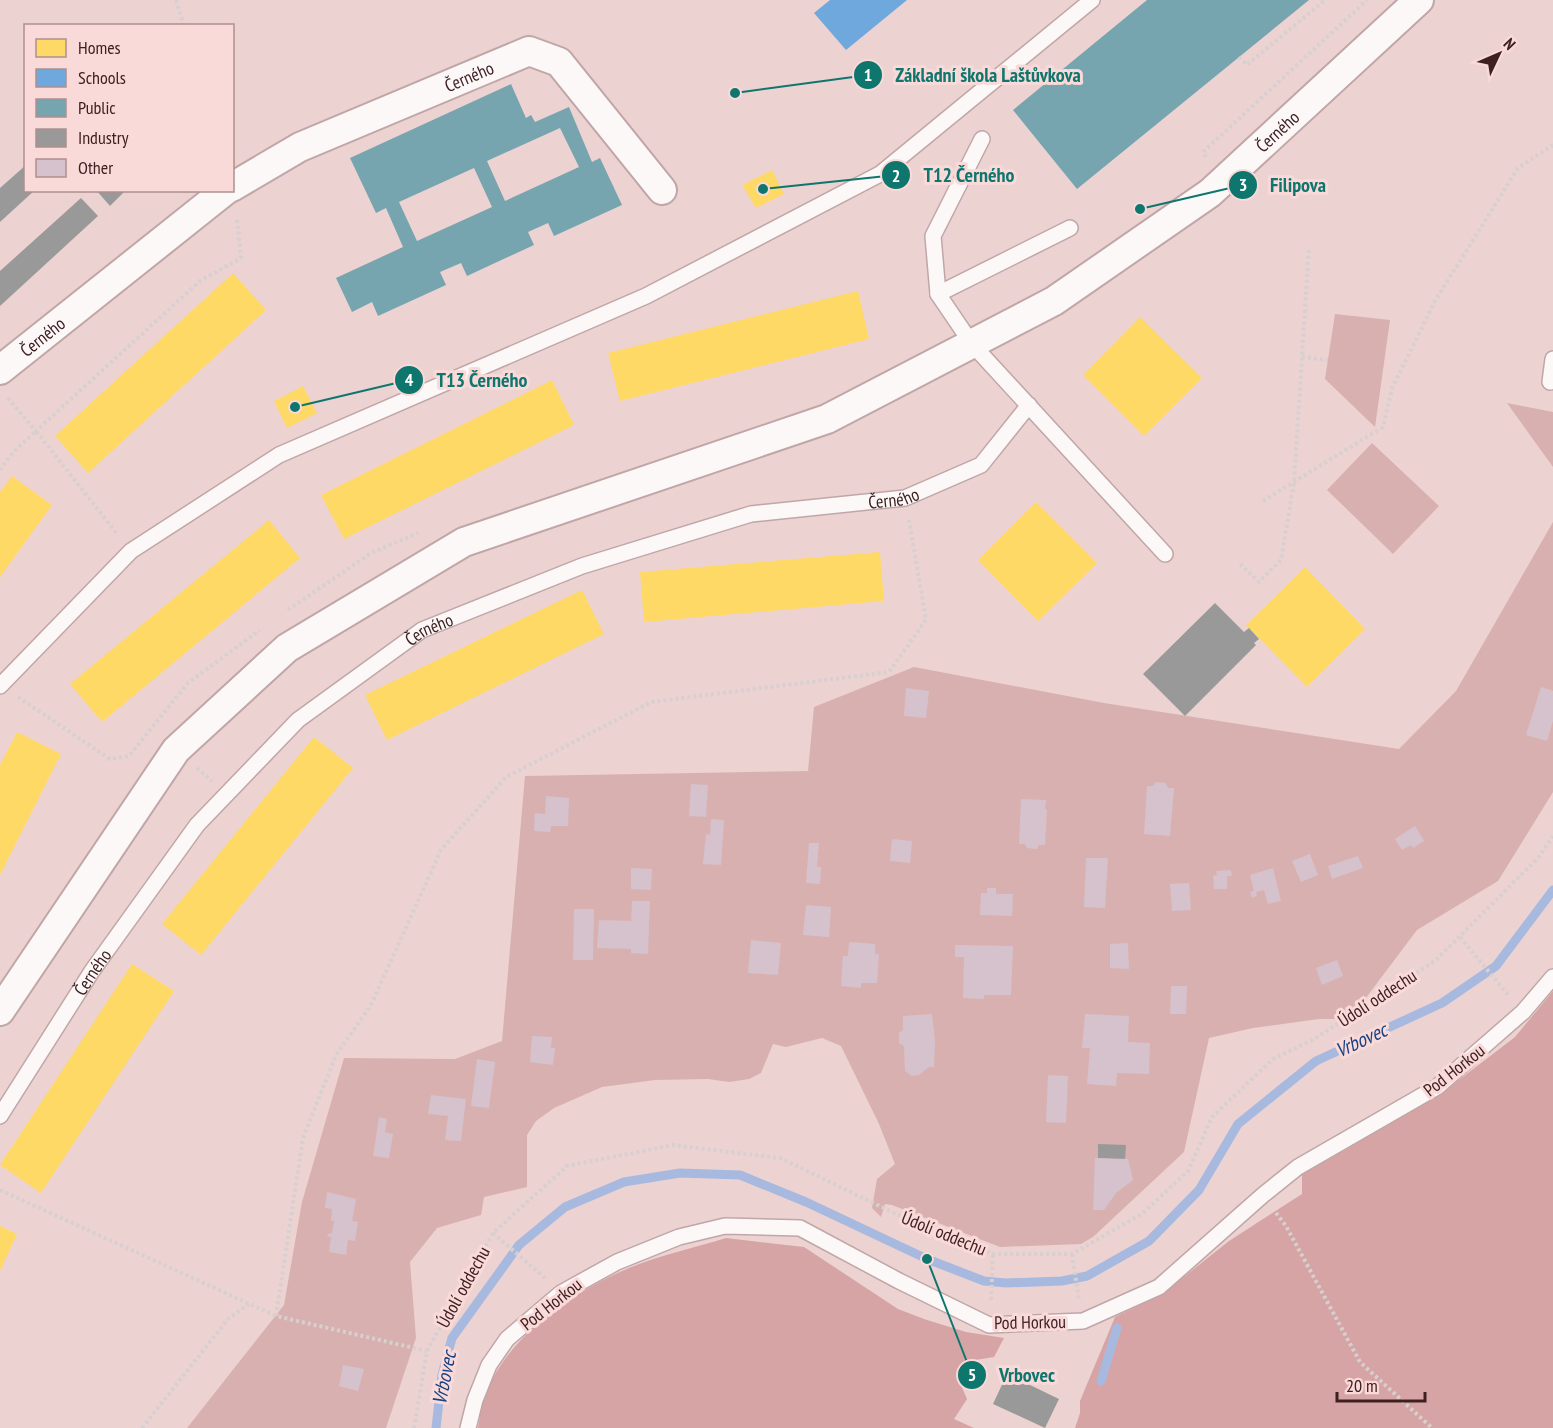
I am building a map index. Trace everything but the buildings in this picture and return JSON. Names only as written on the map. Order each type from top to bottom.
[{"type":"street","name":"Černého","points":[[0,1011],[176,750],[286,648],[464,542],[827,419],[1054,301],[1210,193],[1419,0]]},
{"type":"street","name":"Černého","points":[[234,186],[300,147],[529,51],[559,62],[662,190]]},
{"type":"street","name":"Černého","points":[[4,383],[226,192]]},
{"type":"lane","points":[[0,686],[131,551],[279,455],[646,296],[880,174],[1092,0]]},
{"type":"lane","points":[[982,139],[933,236],[938,294],[972,344],[1165,554]]},
{"type":"lane","points":[[938,294],[1070,228]]},
{"type":"lane","points":[[1550,382],[1553,359]]},
{"type":"lane","name":"Černého","points":[[0,1116],[92,971],[197,825],[298,720],[422,630],[582,566],[751,514],[905,498],[981,465],[1029,405]]},
{"type":"lane","name":"Pod Horkou","points":[[468,1428],[475,1400],[489,1365],[507,1340],[561,1293],[617,1262],[679,1237],[725,1226],[800,1228],[899,1281],[989,1325],[1083,1321],[1160,1287],[1263,1195],[1298,1167],[1437,1087],[1523,1012],[1553,977]]},
{"type":"path","points":[[176,0],[183,24]]},
{"type":"path","points":[[1239,57],[1247,65],[1325,0]]},
{"type":"path","points":[[1212,164],[1203,152],[1367,0]]},
{"type":"path","points":[[1263,501],[1383,427],[1392,387],[1435,301],[1518,168],[1553,145]]},
{"type":"path","points":[[0,470],[14,451],[200,281],[241,258],[232,192]]},
{"type":"path","points":[[1240,564],[1259,582],[1281,560],[1294,482],[1309,247]]},
{"type":"path","points":[[1302,357],[1328,360]]},
{"type":"path","points":[[4,383],[36,431],[131,551]]},
{"type":"path","points":[[276,1316],[303,1138],[336,1055],[371,1005],[441,850],[506,777],[651,702],[889,672],[926,620],[905,498]]},
{"type":"path","points":[[285,613],[371,553],[426,530]]},
{"type":"path","points":[[0,686],[110,759],[129,756],[188,683],[266,626]]},
{"type":"path","points":[[176,750],[227,794]]},
{"type":"path","name":"Údolí oddechu","points":[[414,1428],[427,1351],[494,1233],[567,1166],[673,1144],[780,1158],[942,1236],[993,1254],[1072,1254],[1143,1213],[1188,1171],[1212,1117],[1273,1059],[1314,1039],[1435,961],[1539,858],[1553,836]]},
{"type":"path","points":[[1460,937],[1499,985]]},
{"type":"path","points":[[0,1190],[276,1316],[427,1351]]},
{"type":"path","points":[[1263,1195],[1286,1226],[1360,1362],[1432,1428]]},
{"type":"path","points":[[494,1233],[500,1241],[542,1275]]},
{"type":"path","points":[[991,1299],[993,1254]]},
{"type":"path","points":[[1072,1254],[1079,1298]]},
{"type":"path","points":[[142,1428],[228,1319],[249,1304]]},
{"type":"shaded area","points":[[1335,314],[1390,320],[1375,427],[1325,379]]},
{"type":"shaded area","points":[[1507,403],[1553,412],[1553,467]]},
{"type":"shaded area","points":[[1372,443],[1439,506],[1393,554],[1327,490]]},
{"type":"shaded area","points":[[1553,522],[1553,792],[1498,881],[1417,930],[1359,1007],[1337,1019],[1319,1019],[1253,1028],[1209,1038],[1184,1152],[1093,1237],[1081,1244],[1000,1247],[892,1205],[885,1204],[881,1217],[872,1208],[877,1179],[895,1164],[879,1124],[841,1046],[822,1038],[786,1047],[773,1044],[761,1073],[749,1079],[729,1082],[708,1079],[655,1080],[602,1087],[554,1108],[536,1121],[527,1135],[527,1187],[484,1197],[481,1215],[437,1228],[410,1262],[416,1338],[386,1428],[187,1428],[284,1305],[302,1202],[344,1058],[455,1059],[502,1041],[525,776],[808,771],[814,707],[914,667],[1104,703],[1399,749],[1456,691]]},
{"type":"shaded area","points":[[1553,991],[1553,1428],[1075,1428],[1080,1413],[1080,1401],[1115,1317],[1161,1295],[1229,1241],[1302,1194],[1302,1171],[1438,1096],[1515,1037]]},
{"type":"shaded area","points":[[726,1238],[804,1247],[898,1309],[966,1332],[1004,1338],[994,1357],[963,1362],[961,1385],[967,1399],[954,1419],[974,1428],[478,1428],[482,1404],[493,1378],[506,1357],[542,1320],[585,1290],[629,1268]]},
{"type":"waterway","name":"Vrbovec","points":[[436,1428],[442,1375],[452,1338],[519,1245],[565,1207],[624,1182],[680,1173],[740,1175],[806,1202],[927,1259],[984,1281],[1006,1283],[1062,1281],[1087,1276],[1149,1241],[1199,1190],[1238,1124],[1316,1061],[1442,1003],[1496,966],[1553,890]]},
{"type":"waterway","points":[[1101,1381],[1117,1328]]},
{"type":"place","name":"Základní škola Laštůvkova","points":[[735,93]]},
{"type":"place","name":"T12 Černého","points":[[763,189]]},
{"type":"place","name":"Filipova","points":[[1140,209]]},
{"type":"place","name":"T13 Černého","points":[[295,407]]},
{"type":"place","name":"Vrbovec","points":[[927,1259]]}]
